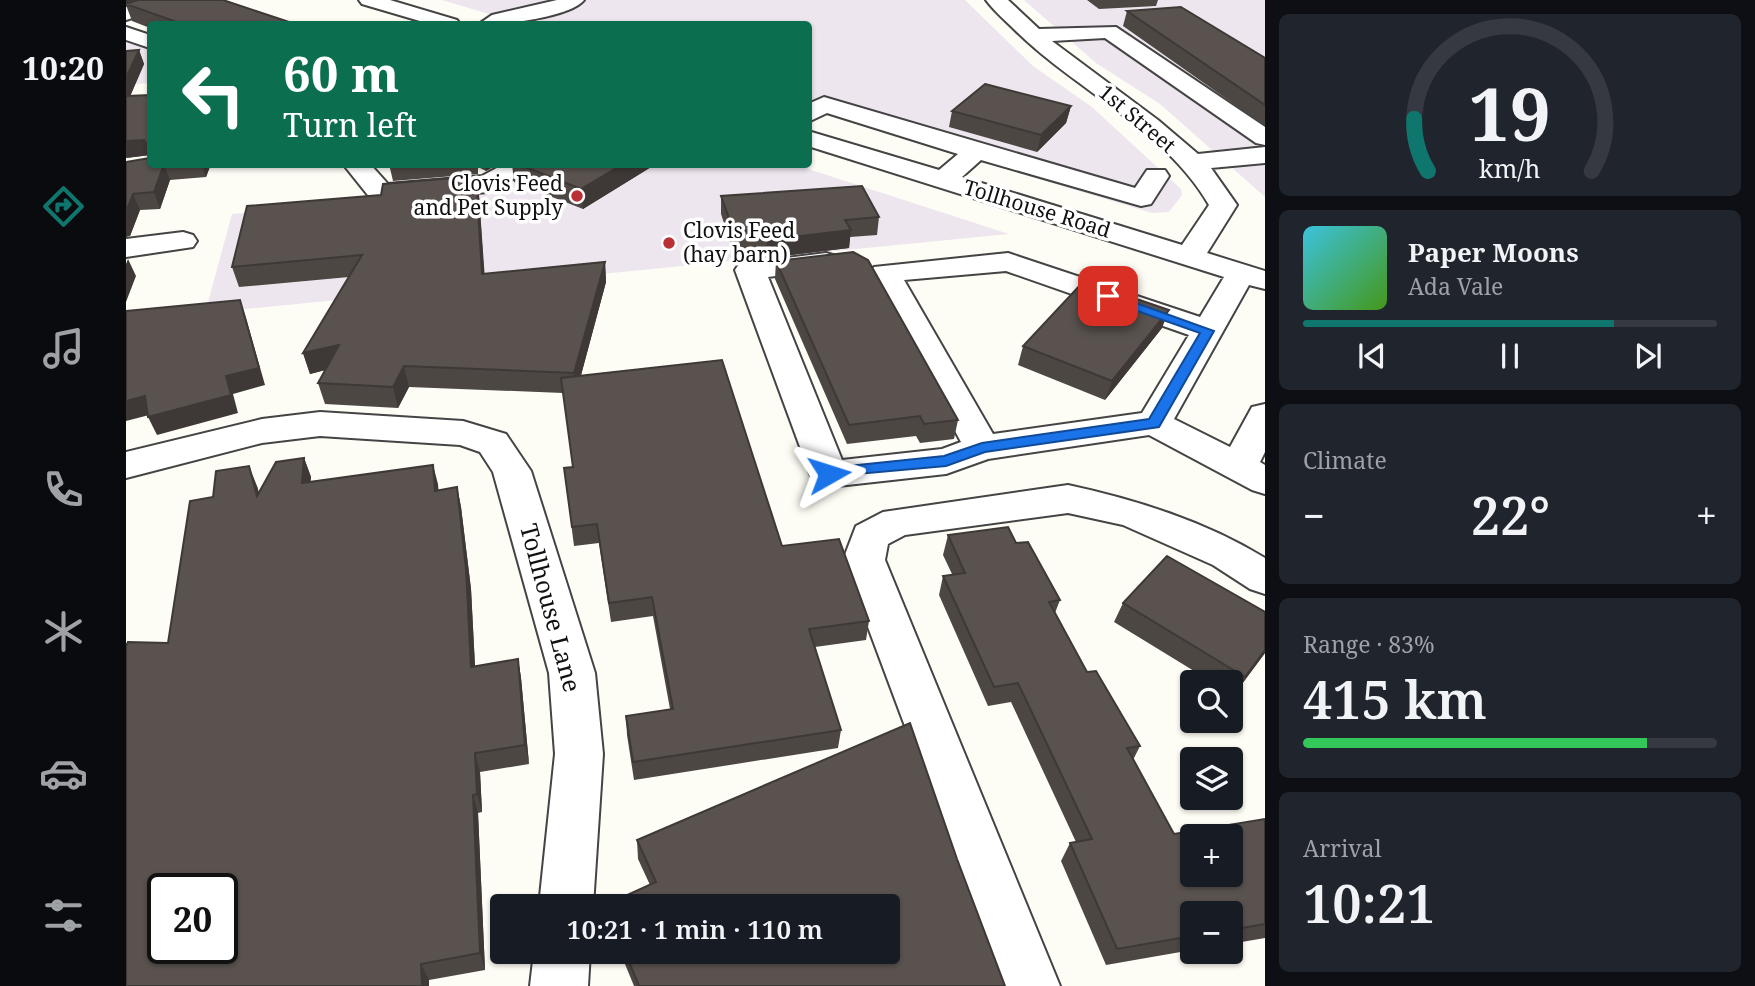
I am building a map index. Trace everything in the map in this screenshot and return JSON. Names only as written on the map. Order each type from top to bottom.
[{"type":"street","points":[[126,14],[169,0]]},
{"type":"street","points":[[369,0],[440,21]]},
{"type":"street","points":[[496,21],[531,6],[550,11],[574,0]]},
{"type":"street","name":"1st Street","points":[[996,0],[1060,59],[1124,104],[1213,184],[1223,205],[1189,257]]},
{"type":"street","points":[[1063,34],[1101,17],[1128,16]]},
{"type":"street","points":[[1035,36],[1109,31],[1262,152]]},
{"type":"street","points":[[126,33],[147,41]]},
{"type":"street","points":[[812,112],[824,104],[1141,198],[1156,176]]},
{"type":"street","name":"Tollhouse Road","points":[[812,139],[1253,277]]},
{"type":"street","points":[[944,180],[976,151]]},
{"type":"street","points":[[1190,163],[1262,152]]},
{"type":"street","points":[[359,168],[381,193],[488,184],[517,168]]},
{"type":"street","points":[[1016,203],[1044,171]]},
{"type":"street","points":[[126,248],[183,241]]},
{"type":"street","points":[[1208,331],[1008,262],[885,273],[855,259],[751,270],[829,474],[946,461],[982,448],[1154,423],[1252,474],[1265,415]]},
{"type":"street","points":[[885,273],[982,448]]},
{"type":"street","points":[[1154,423],[1208,331],[1253,277]]},
{"type":"street","name":"Tollhouse Lane","points":[[128,473],[261,431],[320,424],[463,433],[493,443],[512,471],[572,673],[579,754],[567,894]]},
{"type":"street","points":[[1031,986],[864,560],[870,536],[897,522],[1068,499],[1132,513],[1227,554],[1265,578]]},
{"type":"street","points":[[559,986],[561,964]]},
{"type":"shaded area","points":[[442,0],[965,0],[1033,66],[1092,107],[1181,189],[1182,195],[1169,212],[1152,213],[812,111],[812,21],[513,21]]},
{"type":"shaded area","points":[[1024,0],[1265,0],[1265,197],[1160,104],[1096,63]]},
{"type":"shaded area","points":[[126,39],[147,48],[147,83],[126,85]]},
{"type":"shaded area","points":[[539,168],[805,168],[1009,234],[205,313],[232,214],[497,191]]},
{"type":"building","points":[[138,0],[223,0],[286,21],[174,21],[126,4]]},
{"type":"building","points":[[1181,7],[1265,58],[1265,105],[1127,11]]},
{"type":"building","points":[[139,50],[126,78],[126,51]]},
{"type":"building","points":[[985,84],[1071,106],[1041,135],[952,111]]},
{"type":"building","points":[[147,95],[147,145],[144,140],[126,141],[126,96]]},
{"type":"building","points":[[147,158],[147,168],[163,168],[154,192],[133,194],[126,212],[126,162]]},
{"type":"building","points":[[528,168],[616,168],[581,189]]},
{"type":"building","points":[[476,176],[482,274],[605,262],[574,373],[404,366],[393,387],[318,383],[339,345],[303,353],[362,255],[232,267],[247,206],[381,195],[383,184]]},
{"type":"building","points":[[862,186],[879,217],[845,220],[851,230],[767,240],[762,229],[734,232],[721,196]]},
{"type":"building","points":[[853,252],[868,260],[958,420],[924,424],[920,416],[849,425],[776,261]]},
{"type":"building","points":[[1084,281],[1169,310],[1112,381],[1023,346]]},
{"type":"building","points":[[240,300],[259,368],[226,376],[231,395],[148,417],[145,396],[126,401],[126,311]]},
{"type":"building","points":[[722,360],[782,546],[839,539],[869,621],[809,629],[841,730],[633,762],[626,716],[673,709],[652,597],[609,603],[597,524],[572,527],[564,468],[573,467],[561,378]]},
{"type":"building","points":[[304,458],[302,483],[433,465],[435,491],[457,487],[466,569],[471,667],[518,659],[525,745],[475,753],[477,794],[473,795],[480,953],[421,964],[422,986],[126,986],[126,646],[128,642],[168,643],[190,501],[213,497],[216,471],[249,466],[257,496],[276,462]]},
{"type":"building","points":[[1008,527],[1016,543],[1028,542],[1060,600],[1049,602],[1087,672],[1096,671],[1140,746],[1127,748],[1174,834],[1180,833],[1180,887],[1243,887],[1243,824],[1235,824],[1265,819],[1265,924],[1243,928],[1243,901],[1180,901],[1180,938],[1117,949],[1070,843],[1092,839],[1018,683],[994,687],[943,576],[965,573],[948,535]]},
{"type":"building","points":[[1167,556],[1265,612],[1265,650],[1245,677],[1243,670],[1233,670],[1123,603]]},
{"type":"building","points":[[910,723],[1005,986],[639,986],[630,964],[900,964],[900,894],[629,894],[656,882],[637,840]]},
{"type":"place","name":"Clovis Feed and Pet Supply","points":[[577,196]]},
{"type":"place","name":"Clovis Feed (hay barn)","points":[[669,243]]},
{"type":"route","points":[[829,474],[946,461],[982,448],[1154,423],[1208,331],[1108,296]]}]
